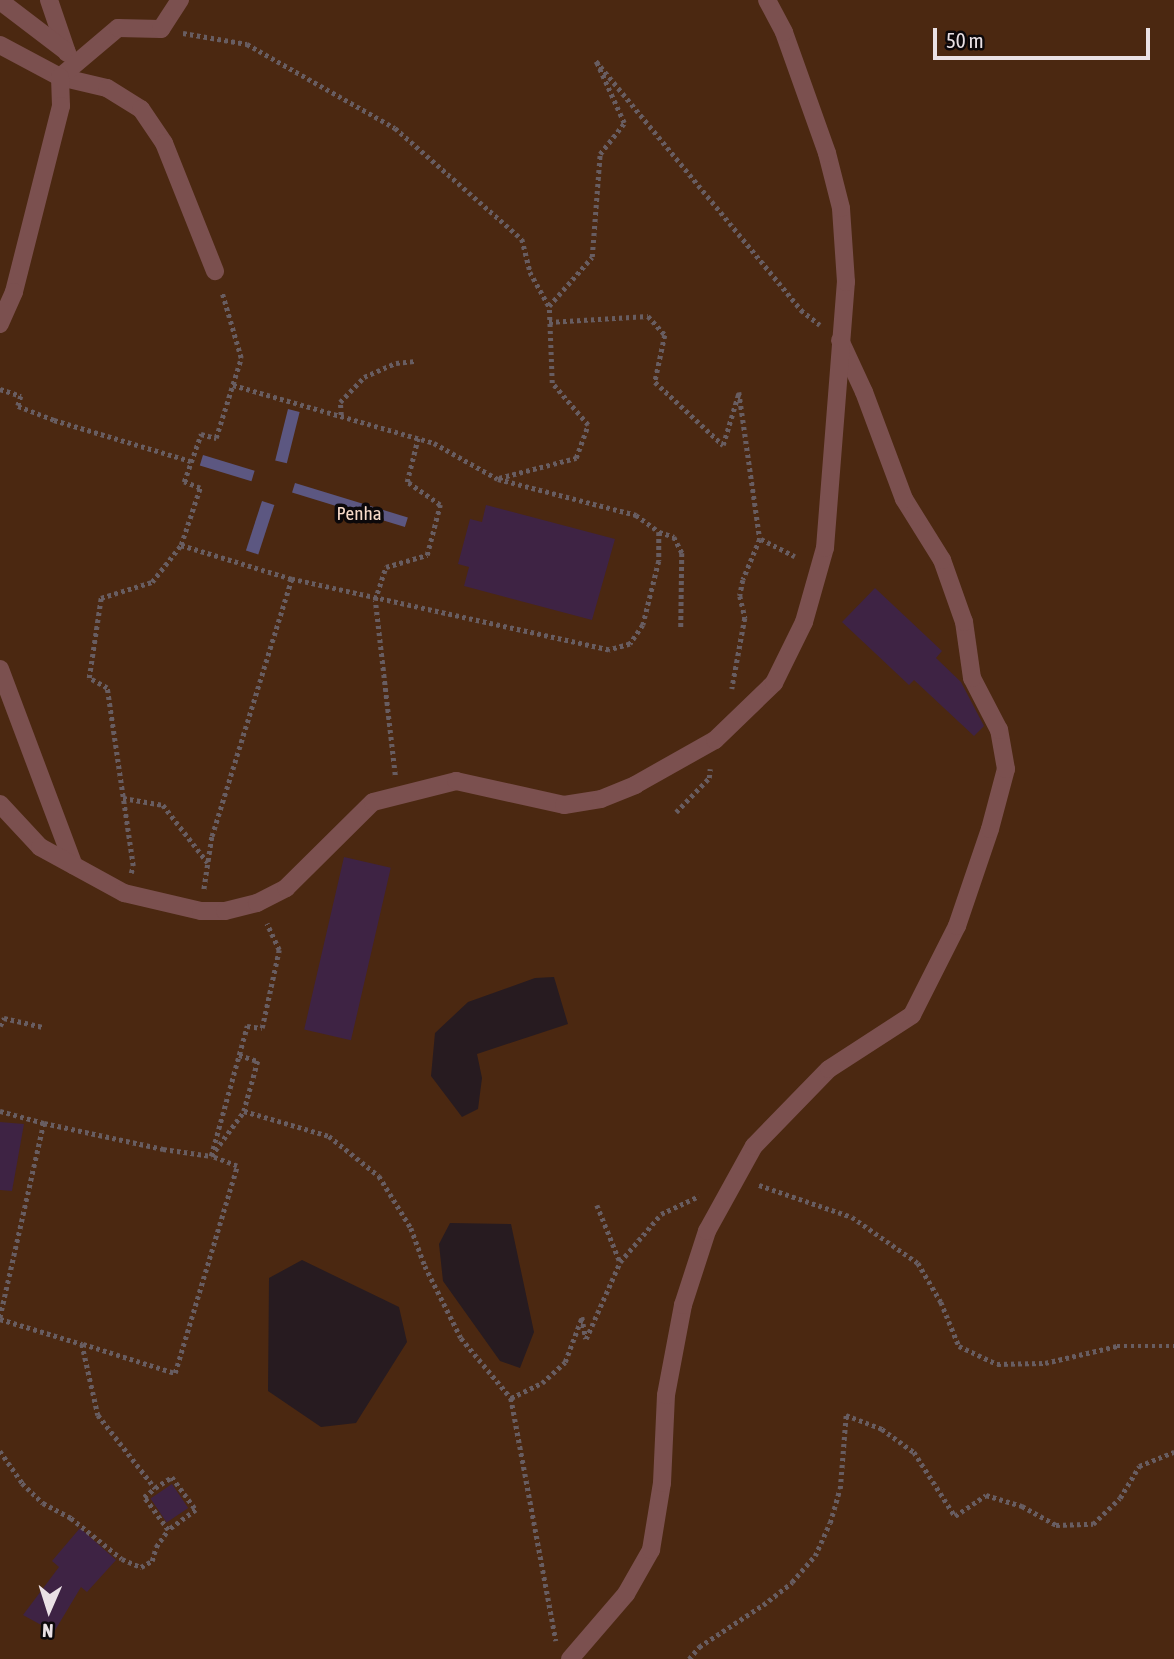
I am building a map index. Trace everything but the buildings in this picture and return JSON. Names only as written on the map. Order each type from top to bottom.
[{"type":"street","points":[[0,324],[14,292],[61,106],[60,77],[67,52],[49,0]]},
{"type":"street","points":[[60,77],[118,28],[161,29],[180,0]]},
{"type":"street","points":[[0,804],[40,847],[124,893],[201,911],[225,911],[257,903],[286,888],[373,802],[456,781],[564,805],[601,799],[635,785],[715,740],[774,683],[804,622],[825,548],[846,282],[841,208],[827,153],[784,33],[767,0]]},
{"type":"street","points":[[0,1],[67,52]]},
{"type":"street","points":[[0,45],[60,77],[107,88],[141,109],[164,144],[215,271]]},
{"type":"street","points":[[570,1659],[626,1594],[651,1550],[662,1483],[666,1395],[683,1306],[707,1231],[754,1146],[829,1069],[912,1015],[957,926],[990,829],[1006,769],[999,730],[972,678],[964,622],[942,560],[904,499],[864,392],[840,340]]},
{"type":"street","points":[[0,670],[74,866]]},
{"type":"path","points":[[161,29],[247,44],[395,128],[522,239],[530,272],[549,306],[552,383],[588,425],[576,458],[498,479]]},
{"type":"path","points":[[549,306],[592,257],[600,154],[624,123],[596,61],[801,310],[840,340]]},
{"type":"path","points":[[124,893],[134,866],[107,688],[89,678],[101,598],[152,582],[181,545],[200,488],[184,482],[201,434],[216,438],[233,385],[241,359],[215,271]]},
{"type":"path","points":[[550,321],[648,316],[665,335],[654,382],[723,445],[740,392],[761,539],[743,580],[740,596],[745,618],[731,695]]},
{"type":"path","points":[[341,416],[340,402],[364,377],[396,363],[414,361]]},
{"type":"path","points":[[233,385],[435,443],[498,479],[636,515],[659,532],[674,537],[682,553],[681,629]]},
{"type":"path","points":[[0,389],[21,396],[18,406],[191,461]]},
{"type":"path","points":[[398,796],[375,600],[386,568],[428,555],[440,505],[407,482],[418,438]]},
{"type":"path","points":[[181,545],[292,579],[375,600],[609,650],[630,645],[643,625],[659,561],[659,532]]},
{"type":"path","points":[[761,539],[794,556]]},
{"type":"path","points":[[201,911],[212,836],[292,579]]},
{"type":"path","points":[[676,812],[709,778],[715,740]]},
{"type":"path","points":[[123,798],[163,805],[208,863]]},
{"type":"path","points":[[211,1156],[247,1026],[262,1028],[279,950],[257,903]]},
{"type":"path","points":[[0,1026],[2,1018],[43,1027]]},
{"type":"path","points":[[211,1156],[244,1111],[258,1060],[239,1055]]},
{"type":"path","points":[[0,1111],[163,1149],[211,1156],[237,1166],[175,1373],[0,1319],[44,1123]]},
{"type":"path","points":[[244,1111],[329,1136],[379,1175],[411,1228],[425,1266],[461,1338],[511,1398],[557,1645]]},
{"type":"path","points":[[511,1398],[542,1382],[565,1362],[582,1317],[586,1339],[620,1262],[661,1214],[736,1178],[852,1217],[918,1263],[942,1302],[959,1346],[997,1364],[1045,1363],[1117,1346],[1174,1346]]},
{"type":"path","points":[[597,1205],[620,1262]]},
{"type":"path","points":[[82,1344],[98,1415],[155,1488]]},
{"type":"path","points":[[689,1659],[699,1647],[764,1605],[792,1582],[815,1556],[830,1523],[840,1489],[846,1415],[882,1429],[914,1452],[955,1516],[985,1495],[1022,1506],[1056,1525],[1093,1524],[1120,1498],[1139,1466],[1174,1452]]},
{"type":"path","points":[[0,1451],[22,1483],[43,1503],[71,1518],[122,1559],[141,1567],[152,1561],[156,1547],[168,1530],[196,1510],[172,1477],[144,1497],[168,1530]]},
{"type":"green space","name":"Penha","points":[[0,0],[1174,0],[1174,1659],[0,1659]],"holes":[[[554,977],[568,1024],[477,1054],[482,1078],[478,1109],[462,1117],[431,1076],[435,1033],[468,1002],[535,978]],[[450,1223],[511,1224],[534,1332],[520,1368],[500,1361],[443,1281],[439,1244]],[[302,1260],[399,1307],[407,1342],[356,1423],[321,1427],[268,1391],[269,1278]]]},
{"type":"shaded area","points":[[288,409],[300,412],[287,463],[275,460]]},
{"type":"shaded area","points":[[203,455],[255,471],[251,481],[200,466]]},
{"type":"shaded area","points":[[295,483],[408,517],[405,527],[292,493]]},
{"type":"shaded area","points":[[262,501],[274,505],[258,554],[246,550]]}]
